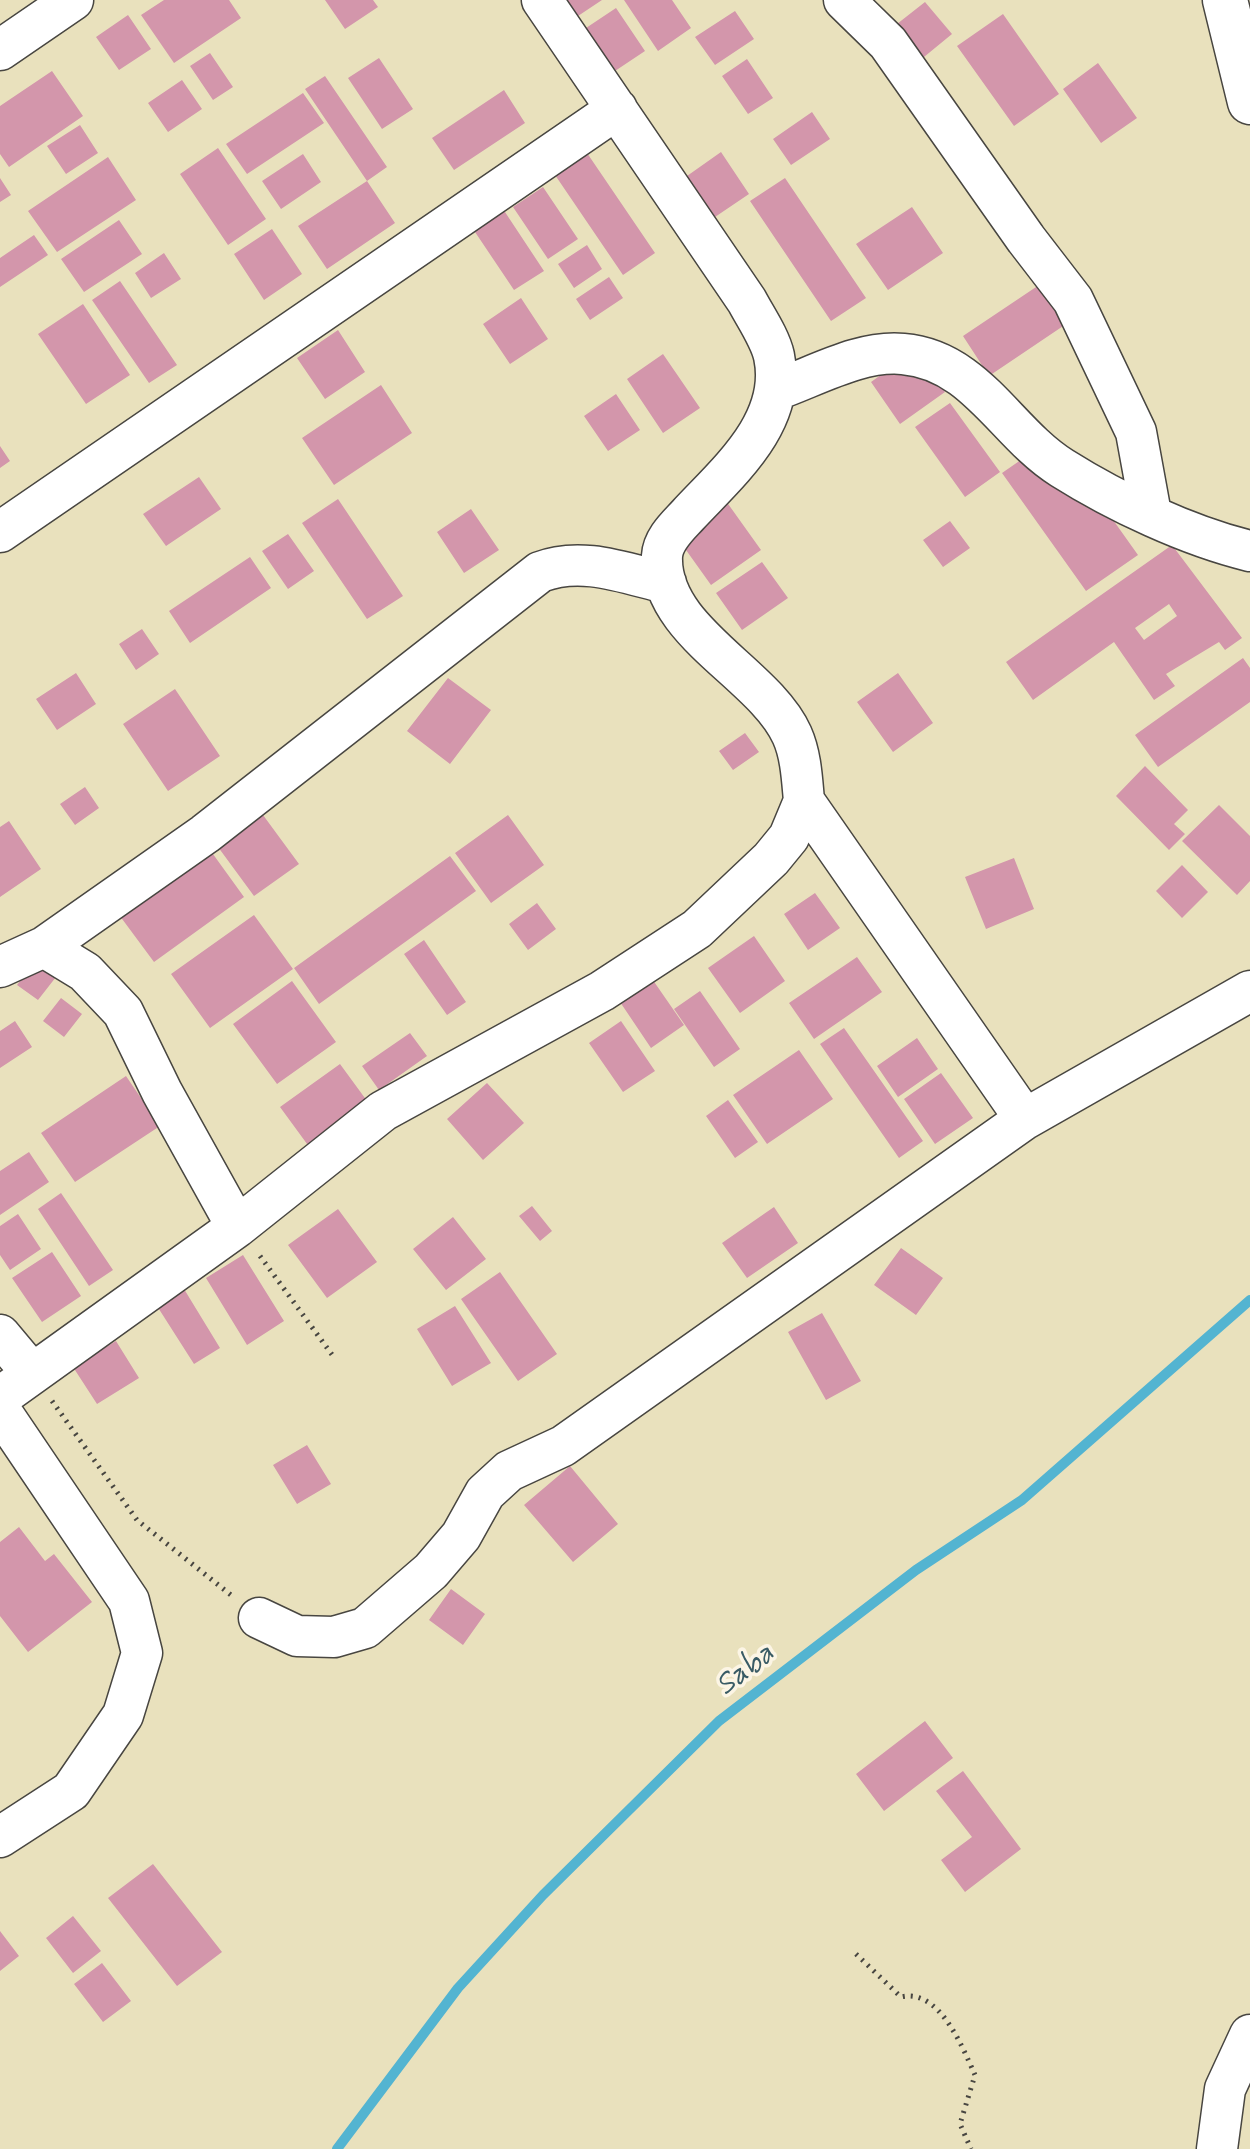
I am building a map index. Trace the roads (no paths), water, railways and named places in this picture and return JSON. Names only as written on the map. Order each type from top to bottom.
[{"type":"street","points":[[0,50],[73,0]]},
{"type":"street","points":[[542,0],[747,301],[774,354],[776,390],[768,416],[745,453],[670,535],[662,554],[666,583],[684,617],[745,678],[791,734],[800,766],[804,801],[1025,1119]]},
{"type":"street","points":[[844,0],[888,43],[1026,239],[1073,300],[1136,432],[1151,514]]},
{"type":"street","points":[[1225,0],[1250,102]]},
{"type":"street","points":[[0,532],[617,109]]},
{"type":"street","points":[[776,390],[871,355],[930,358],[982,391],[1034,447],[1062,468],[1195,535],[1250,551]]},
{"type":"street","points":[[0,967],[44,947],[205,834],[540,572],[556,565],[586,564],[666,583]]},
{"type":"street","points":[[0,1397],[237,1227],[383,1111],[602,991],[697,929],[771,859],[789,837],[804,801]]},
{"type":"street","points":[[44,947],[85,972],[123,1012],[162,1092],[237,1227]]},
{"type":"street","points":[[259,1618],[297,1636],[334,1637],[365,1628],[431,1571],[461,1536],[485,1493],[509,1471],[563,1446],[1025,1119],[1250,991]]},
{"type":"street","points":[[0,1335],[31,1372]]},
{"type":"street","points":[[0,1410],[129,1601],[142,1653],[123,1715],[71,1791],[0,1837]]},
{"type":"street","points":[[1217,2149],[1225,2089],[1250,2035]]},
{"type":"waterway","name":"Saba","points":[[337,2149],[458,1988],[543,1895],[719,1721],[916,1570],[1022,1500],[1250,1300]]}]
